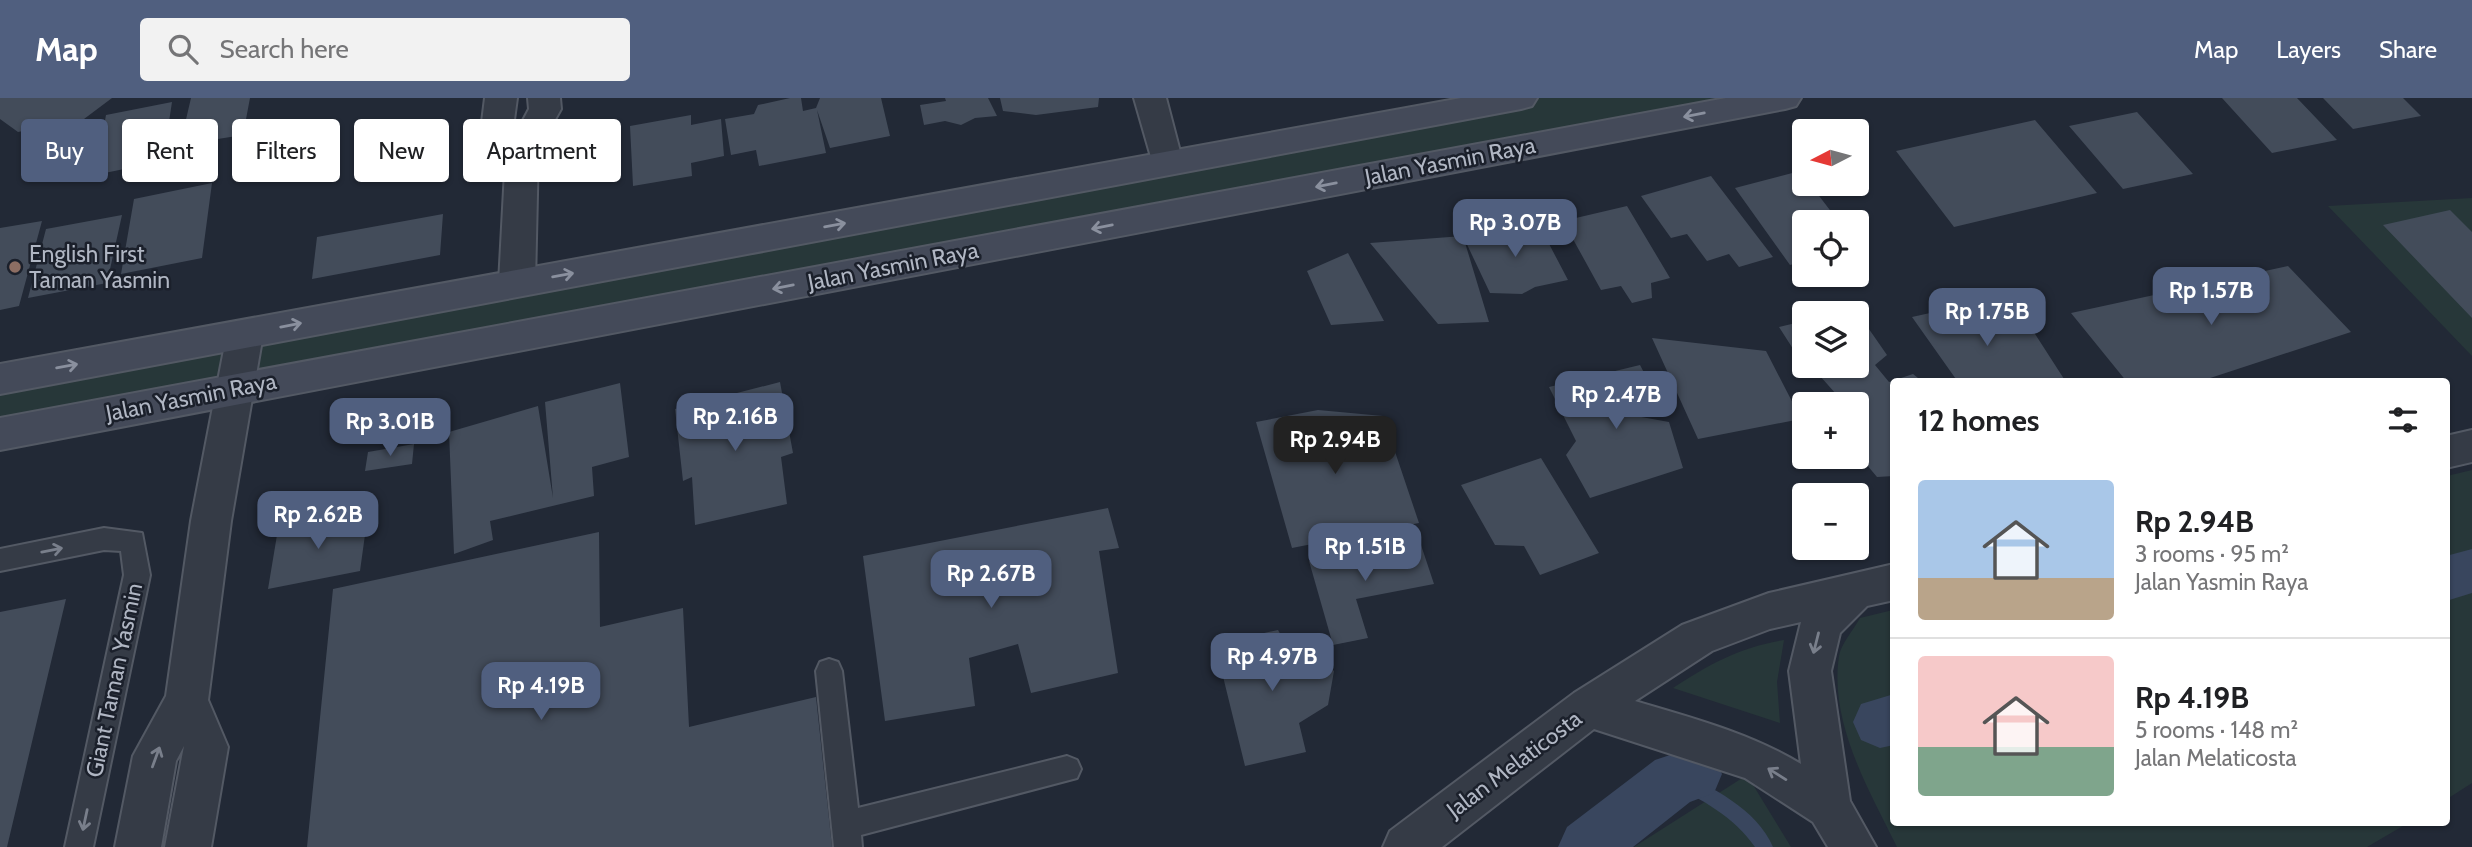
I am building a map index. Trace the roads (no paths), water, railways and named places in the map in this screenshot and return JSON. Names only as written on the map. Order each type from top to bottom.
[{"type":"street","points":[[498,119],[500,98]]},
{"type":"street","points":[[539,119],[545,109],[544,98]]},
{"type":"street","points":[[1150,98],[1180,212]]},
{"type":"street","points":[[0,379],[1521,98]]},
{"type":"street","name":"Jalan Yasmin Raya","points":[[0,434],[1785,98]]},
{"type":"street","points":[[517,283],[521,182]]},
{"type":"street","points":[[1041,186],[1054,236]]},
{"type":"street","points":[[138,847],[155,756],[187,700],[211,521],[245,334]]},
{"type":"street","points":[[2450,451],[2472,446]]},
{"type":"street","name":"Jalan Melaticosta","points":[[1406,847],[1589,707],[1697,638],[1769,611],[1875,586]]},
{"type":"street","name":"Jalan Melaticosta","points":[[1853,847],[1829,807],[1810,671],[1821,624],[1875,586]]},
{"type":"street","points":[[187,700],[206,747],[188,847]]},
{"type":"street","name":"Jalan Melaticosta","points":[[1589,707],[1714,745],[1760,763],[1829,807]]},
{"type":"lane","name":"Giant Taman Yasmin","points":[[0,560],[104,539],[133,541],[137,575],[79,847]]},
{"type":"lane","points":[[829,671],[846,836],[1067,769]]},
{"type":"waterway","points":[[2450,578],[2472,571]]},
{"type":"waterway","points":[[1880,722],[1890,720]]},
{"type":"waterway","points":[[1587,847],[1675,779],[1694,774]]},
{"type":"waterway","points":[[1675,779],[1701,791],[1737,815],[1765,847]]},
{"type":"place","name":"English First Taman Yasmin","points":[[15,267]]}]
